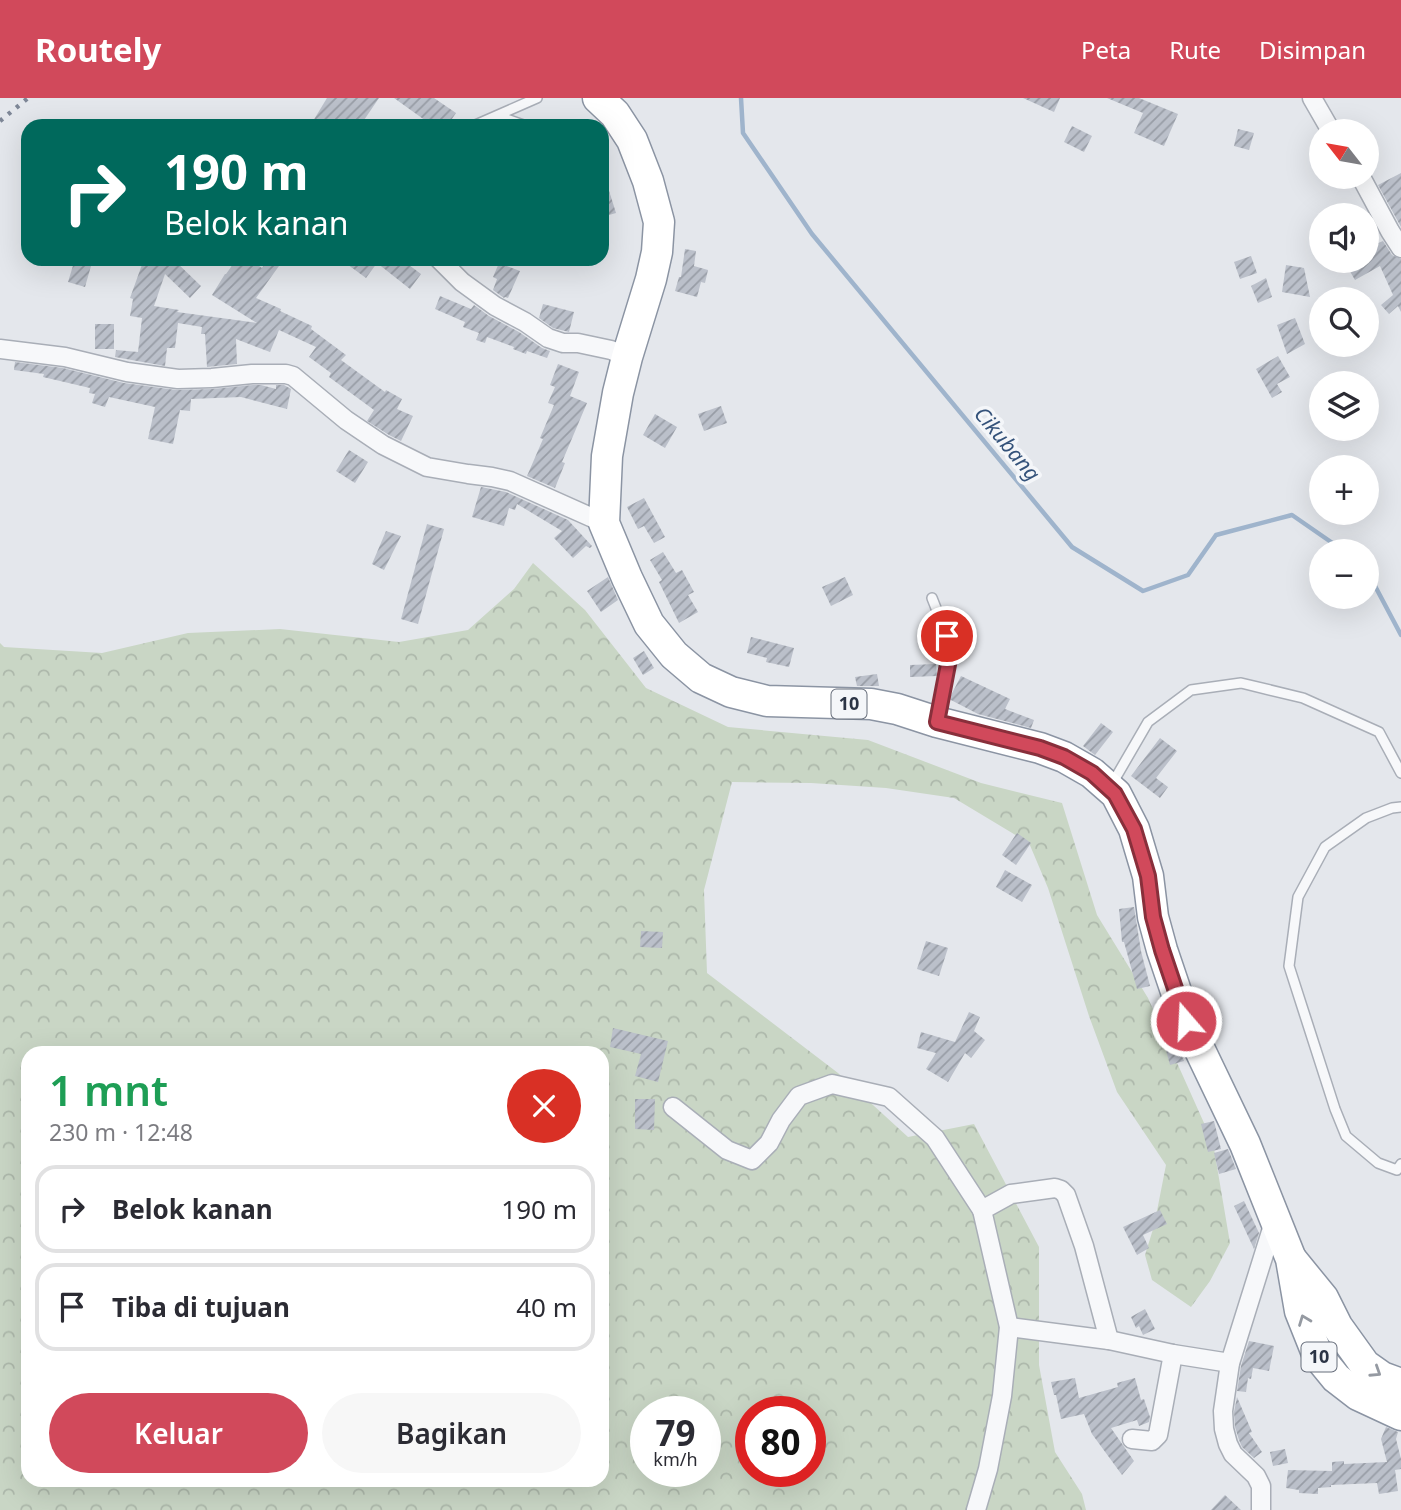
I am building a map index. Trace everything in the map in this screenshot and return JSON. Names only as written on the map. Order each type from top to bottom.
[{"type":"highway","name":"10","points":[[598,98],[615,114],[632,140],[648,181],[659,222],[657,252],[651,279],[618,393],[607,456],[604,523],[649,624],[674,655],[701,678],[731,692],[767,701],[871,704],[897,709],[1064,757],[1092,773],[1115,794],[1134,829],[1148,876],[1153,917],[1186,1021],[1245,1144],[1292,1259],[1300,1311],[1318,1356],[1336,1378],[1358,1395],[1401,1415]]},
{"type":"highway","name":"10","points":[[1292,1259],[1323,1298],[1337,1326],[1365,1365],[1382,1377],[1401,1384]]},
{"type":"street","points":[[1312,98],[1324,119]]},
{"type":"street","points":[[1367,189],[1401,248]]},
{"type":"street","points":[[446,266],[462,282],[495,306],[548,338],[563,343],[578,343],[611,350],[627,357]]},
{"type":"street","points":[[0,349],[65,357],[127,372],[178,379],[286,373],[383,445],[427,467],[510,481],[604,523]]},
{"type":"street","points":[[673,1107],[727,1150],[752,1160],[769,1143],[781,1120],[799,1096],[832,1084],[889,1097],[935,1138],[982,1210],[1009,1327],[1002,1395],[988,1469],[975,1510]]},
{"type":"street","points":[[982,1210],[1012,1194],[1055,1188],[1066,1195],[1084,1247],[1109,1340]]},
{"type":"street","points":[[1261,1510],[1261,1486],[1256,1476],[1233,1454],[1224,1429],[1223,1411],[1230,1363],[1275,1219]]},
{"type":"street","points":[[1009,1327],[1109,1340],[1230,1363]]},
{"type":"street","points":[[1132,1439],[1152,1441],[1158,1435],[1174,1354]]},
{"type":"lane","points":[[490,119],[537,98]]},
{"type":"lane","points":[[498,116],[506,119]]},
{"type":"lane","points":[[932,598],[947,636],[950,654],[937,722]]},
{"type":"lane","points":[[1110,789],[1148,722],[1191,690],[1241,683],[1303,698],[1379,732],[1401,774]]},
{"type":"lane","points":[[1401,807],[1366,818],[1325,847],[1298,897],[1289,966],[1335,1110],[1346,1136],[1378,1163],[1397,1170],[1401,1164]]},
{"type":"green space","points":[[533,563],[585,610],[646,688],[728,727],[868,740],[981,783],[1062,803],[1097,915],[1148,998],[1213,1143],[1230,1243],[1210,1281],[1191,1307],[1152,1280],[1145,1255],[1154,1226],[1166,1165],[1117,1092],[1089,1016],[1048,888],[1029,843],[954,798],[886,788],[732,782],[704,890],[707,973],[838,1073],[908,1137],[974,1124],[1039,1247],[1039,1365],[1055,1452],[1082,1494],[1086,1510],[0,1510],[0,643],[4,647],[102,653],[188,633],[280,629],[399,642],[468,630],[514,589]]},
{"type":"building","points":[[327,98],[379,98],[365,119],[314,119]]},
{"type":"building","points":[[394,98],[434,98],[456,113],[452,119],[423,119]]},
{"type":"building","points":[[1023,98],[1060,98],[1054,112]]},
{"type":"building","points":[[1107,98],[1139,98],[1178,114],[1164,146],[1134,133],[1143,113]]},
{"type":"building","points":[[1072,126],[1092,136],[1084,152],[1064,142]]},
{"type":"building","points":[[1238,129],[1254,133],[1249,150],[1234,146]]},
{"type":"building","points":[[1401,173],[1401,227],[1379,187]]},
{"type":"building","points":[[609,191],[616,213],[609,215]]},
{"type":"building","points":[[1383,241],[1392,255],[1401,259],[1401,312],[1398,306],[1389,314],[1381,305],[1393,295],[1379,267],[1379,243]]},
{"type":"building","points":[[685,249],[696,251],[694,266],[708,270],[705,283],[701,282],[697,297],[675,291],[681,277]]},
{"type":"building","points":[[1251,256],[1257,273],[1240,279],[1234,262]]},
{"type":"building","points":[[1286,265],[1304,268],[1309,297],[1282,292]]},
{"type":"building","points":[[73,266],[91,266],[85,287],[68,282]]},
{"type":"building","points":[[141,266],[180,266],[201,286],[190,298],[165,274],[154,306],[179,310],[177,312],[257,323],[212,295],[232,266],[279,266],[256,298],[312,326],[311,329],[346,355],[341,360],[385,392],[386,390],[402,399],[397,409],[413,416],[401,441],[367,421],[374,410],[329,377],[331,373],[309,357],[316,347],[279,330],[270,352],[236,339],[237,364],[207,367],[205,334],[201,334],[202,327],[178,323],[175,348],[167,348],[165,366],[115,357],[116,350],[138,352],[142,318],[130,316],[133,299],[130,298]]},
{"type":"building","points":[[350,266],[375,266],[366,278]]},
{"type":"building","points":[[381,266],[410,266],[421,274],[410,289]]},
{"type":"building","points":[[498,266],[520,271],[508,298],[493,290],[497,279],[493,277]]},
{"type":"building","points":[[1351,273],[1368,273],[1355,280]]},
{"type":"building","points":[[1266,278],[1272,297],[1258,303],[1251,286]]},
{"type":"building","points":[[440,296],[471,309],[474,305],[550,351],[547,358],[527,351],[526,354],[487,337],[485,343],[476,340],[479,333],[463,327],[465,322],[435,309]]},
{"type":"building","points":[[543,304],[574,312],[569,332],[553,328],[539,318]]},
{"type":"building","points":[[1295,318],[1305,344],[1287,354],[1277,325]]},
{"type":"building","points":[[95,324],[114,324],[114,349],[95,349]]},
{"type":"building","points":[[1278,356],[1290,377],[1277,384],[1282,392],[1272,398],[1256,369]]},
{"type":"building","points":[[15,362],[63,368],[124,383],[176,390],[253,385],[276,389],[276,385],[284,385],[291,389],[287,409],[241,397],[191,399],[190,411],[180,410],[173,444],[148,439],[155,407],[109,397],[105,407],[92,403],[95,394],[89,393],[90,388],[43,377],[44,374],[14,370]]},
{"type":"building","points":[[558,364],[579,372],[570,396],[587,403],[562,462],[565,463],[555,488],[527,476],[554,405],[548,403],[555,387],[550,385]]},
{"type":"building","points":[[721,406],[727,423],[704,431],[698,414]]},
{"type":"building","points":[[655,414],[677,427],[665,448],[643,435]]},
{"type":"building","points":[[349,450],[368,462],[355,483],[336,471]]},
{"type":"building","points":[[481,487],[506,492],[568,520],[592,546],[586,546],[573,558],[554,538],[562,531],[517,504],[515,510],[509,508],[504,526],[472,517]]},
{"type":"building","points":[[644,498],[665,537],[654,543],[644,526],[638,529],[627,507]]},
{"type":"building","points":[[427,524],[444,529],[418,624],[401,619]]},
{"type":"building","points":[[386,531],[401,536],[384,570],[372,564]]},
{"type":"building","points":[[663,552],[676,573],[682,570],[694,592],[688,595],[698,612],[679,623],[659,582],[662,580],[650,560]]},
{"type":"building","points":[[608,577],[618,600],[601,612],[587,591]]},
{"type":"building","points":[[845,577],[853,595],[831,606],[822,587]]},
{"type":"building","points":[[751,637],[794,648],[789,667],[766,662],[767,658],[747,653]]},
{"type":"building","points":[[644,651],[654,668],[643,675],[633,658]]},
{"type":"building","points":[[936,664],[937,676],[910,677],[910,665]]},
{"type":"building","points":[[877,674],[879,686],[857,686],[855,677]]},
{"type":"building","points":[[961,676],[1010,699],[1005,709],[1034,720],[1031,728],[978,714],[949,699]]},
{"type":"building","points":[[1101,723],[1113,732],[1095,755],[1083,746]]},
{"type":"building","points":[[1160,738],[1177,751],[1156,778],[1168,787],[1160,798],[1131,776]]},
{"type":"building","points":[[1017,833],[1031,843],[1016,865],[1002,855]]},
{"type":"building","points":[[1005,870],[1032,885],[1022,902],[996,887]]},
{"type":"building","points":[[1134,907],[1150,986],[1137,989],[1122,942],[1119,909]]},
{"type":"building","points":[[641,931],[663,932],[662,948],[640,947]]},
{"type":"building","points":[[926,941],[948,948],[939,976],[917,969]]},
{"type":"building","points":[[969,1012],[980,1017],[974,1031],[985,1040],[971,1058],[965,1053],[948,1082],[926,1069],[936,1053],[917,1048],[921,1032],[955,1042]]},
{"type":"building","points":[[613,1028],[668,1041],[658,1082],[635,1076],[641,1054],[610,1047]]},
{"type":"building","points":[[1174,1036],[1184,1061],[1170,1065],[1163,1039]]},
{"type":"building","points":[[635,1099],[655,1099],[654,1130],[635,1129]]},
{"type":"building","points":[[1214,1121],[1221,1149],[1208,1152],[1201,1124]]},
{"type":"building","points":[[1228,1149],[1236,1169],[1219,1174],[1214,1153]]},
{"type":"building","points":[[1244,1201],[1259,1233],[1254,1249],[1234,1206]]},
{"type":"building","points":[[1160,1210],[1167,1224],[1143,1235],[1149,1248],[1137,1255],[1123,1227]]},
{"type":"building","points":[[1145,1309],[1155,1329],[1143,1335],[1131,1317]]},
{"type":"building","points":[[1249,1341],[1274,1346],[1269,1371],[1253,1368],[1246,1392],[1237,1391],[1241,1366]]},
{"type":"building","points":[[1075,1378],[1079,1398],[1118,1387],[1117,1383],[1135,1378],[1141,1400],[1144,1399],[1150,1417],[1149,1422],[1139,1426],[1137,1420],[1111,1428],[1134,1461],[1122,1475],[1092,1434],[1084,1414],[1061,1419],[1051,1382]]},
{"type":"building","points":[[1237,1397],[1252,1432],[1249,1433],[1262,1452],[1254,1458],[1242,1447],[1235,1427]]},
{"type":"building","points":[[1386,1427],[1398,1432],[1396,1439],[1401,1469],[1395,1470],[1398,1491],[1379,1494],[1377,1483],[1331,1485],[1318,1488],[1318,1494],[1299,1493],[1299,1490],[1286,1488],[1288,1470],[1332,1471],[1332,1462],[1387,1462],[1381,1439]]},
{"type":"building","points":[[1285,1449],[1288,1463],[1273,1466],[1270,1452]]},
{"type":"building","points":[[1225,1495],[1241,1510],[1211,1510]]},
{"type":"waterway","name":"Cikubang","points":[[741,98],[743,133],[812,234],[1072,547],[1143,591],[1188,575],[1216,535],[1292,515],[1327,539]]},
{"type":"waterway","name":"Cikubang","points":[[1379,594],[1401,635]]},
{"type":"railway","points":[[0,121],[28,98]]},
{"type":"route","points":[[947,636],[950,654],[937,722],[1040,748],[1064,757],[1092,773],[1115,794],[1134,829],[1148,876],[1153,917],[1186,1021]]}]
